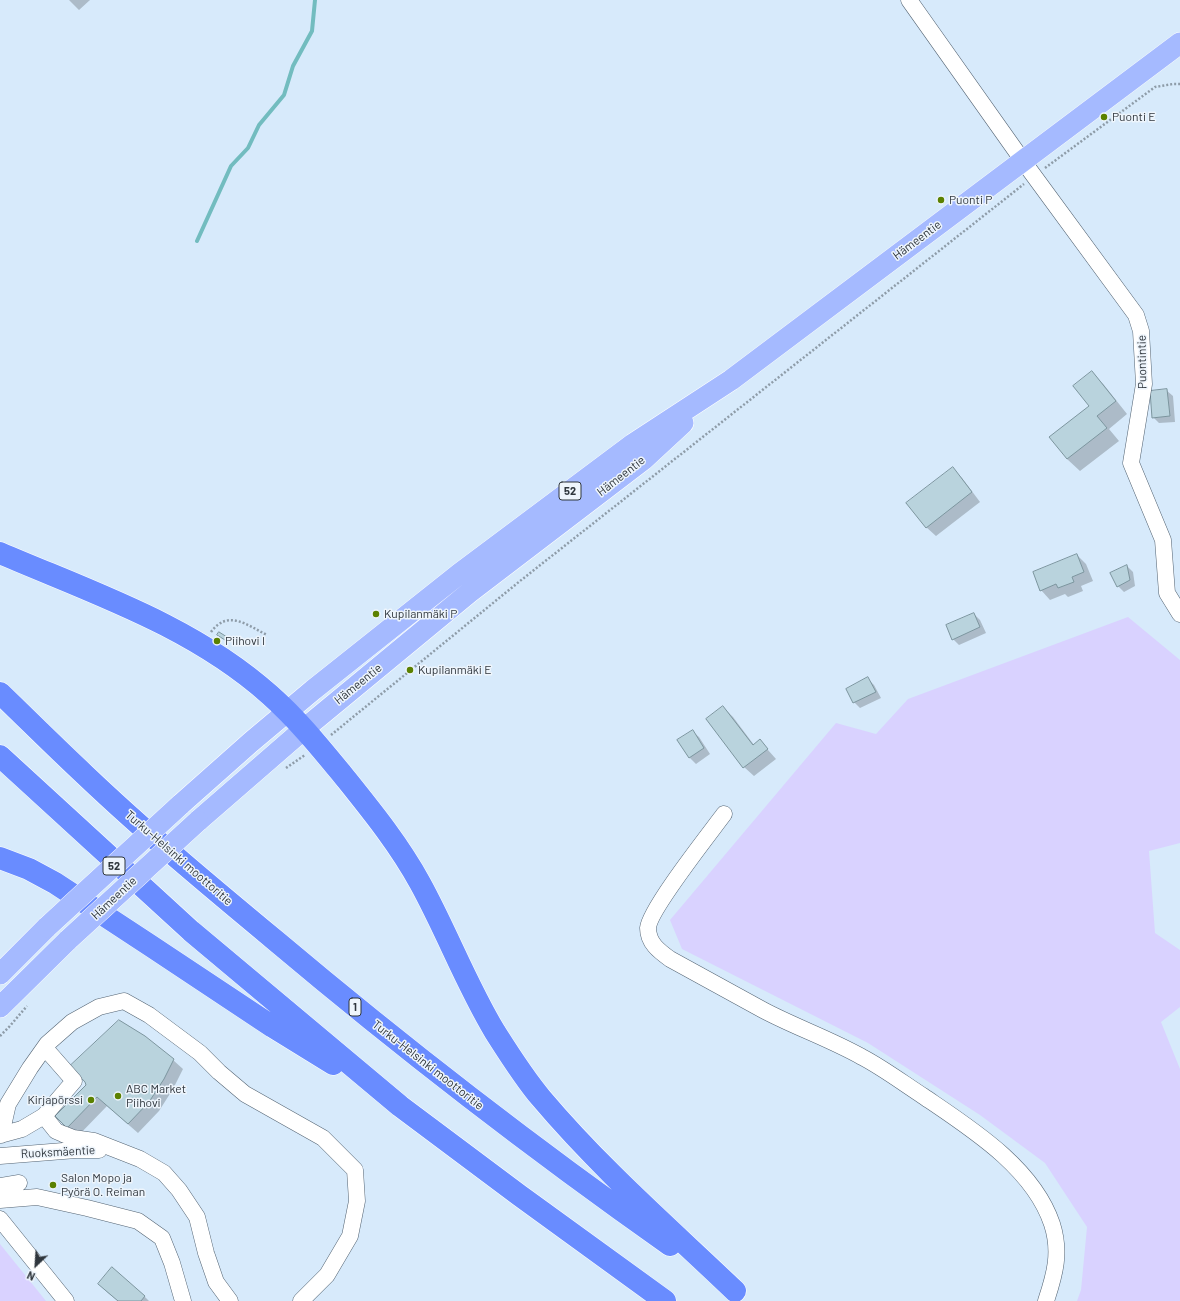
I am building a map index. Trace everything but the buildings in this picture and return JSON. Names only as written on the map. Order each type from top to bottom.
[{"type":"highway","points":[[0,553],[155,619],[189,637],[235,668],[268,693],[288,712],[373,812],[409,864],[433,907],[474,996],[495,1032],[540,1096],[588,1151],[743,1296]]},
{"type":"highway","name":"Turku-Helsinki moottoritie","points":[[0,693],[97,786],[211,888],[330,987],[478,1105],[613,1204],[743,1296]]},
{"type":"highway","points":[[0,756],[191,931],[400,1106],[665,1301]]},
{"type":"highway","points":[[0,858],[29,869],[55,883],[273,1027],[400,1106]]},
{"type":"main road","name":"Hämeentie","points":[[0,974],[48,927],[180,804],[288,712],[484,556],[634,444],[731,380],[1029,168],[1180,43]]},
{"type":"main road","name":"Hämeentie","points":[[0,1007],[68,940],[198,821],[304,729],[470,592],[643,460],[731,380]]},
{"type":"street","name":"Puontintie","points":[[909,0],[1136,315],[1141,331],[1144,384],[1131,463],[1163,540],[1167,593],[1180,614]]},
{"type":"street","points":[[724,814],[651,918],[648,930],[653,944],[659,951],[670,959],[764,1011],[862,1057],[983,1138],[1026,1178],[1036,1191],[1052,1225],[1057,1253],[1055,1274],[1046,1301]]},
{"type":"street","points":[[0,1135],[8,1104],[30,1068],[45,1048],[72,1022],[98,1007],[124,1001],[149,1015],[200,1053],[219,1072],[245,1094],[323,1138],[355,1170],[357,1201],[350,1236],[327,1275],[301,1301]]},
{"type":"street","points":[[44,1116],[74,1081],[45,1048]]},
{"type":"street","name":"Ruoksmäentie","points":[[0,1135],[22,1129],[44,1116],[56,1131],[73,1138],[94,1141],[140,1159],[164,1173],[179,1190],[197,1217],[206,1253],[216,1282],[230,1301]]},
{"type":"street","points":[[40,1152],[54,1142],[56,1131]]},
{"type":"street","name":"Ruoksmäentie","points":[[0,1156],[76,1150],[117,1150]]},
{"type":"street","points":[[0,1186],[19,1183]]},
{"type":"street","points":[[0,1200],[37,1198],[87,1208],[138,1222],[162,1238],[172,1263],[183,1301]]},
{"type":"street","points":[[0,1218],[66,1301]]},
{"type":"path","points":[[318,746],[1029,168],[1155,87],[1180,84]]},
{"type":"path","points":[[208,636],[218,624],[227,619],[237,620],[267,635]]},
{"type":"shaded area","points":[[1128,617],[1180,660],[1180,843],[1149,851],[1155,933],[1180,950],[1180,1007],[1161,1022],[1180,1069],[1180,1301],[1077,1301],[1081,1290],[1087,1227],[1045,1163],[980,1115],[868,1043],[682,949],[670,920],[836,723],[876,734],[908,699]]},
{"type":"shaded area","points":[[0,1244],[46,1301],[0,1301]]},
{"type":"waterway","points":[[197,241],[231,166],[248,148],[259,125],[284,95],[293,66],[312,31],[315,0]]},
{"type":"place","name":"Puonti E","points":[[1104,117]]},
{"type":"place","name":"Puonti P","points":[[941,200]]},
{"type":"place","name":"Kupilanmäki P","points":[[376,614]]},
{"type":"place","name":"Piihovi I","points":[[217,641]]},
{"type":"place","name":"Kupilanmäki E","points":[[410,670]]},
{"type":"place","name":"ABC Market Piihovi","points":[[118,1096]]},
{"type":"place","name":"Kirjapörssi","points":[[91,1100]]},
{"type":"place","name":"Salon Mopo ja Pyörä O. Reiman","points":[[53,1185]]}]
